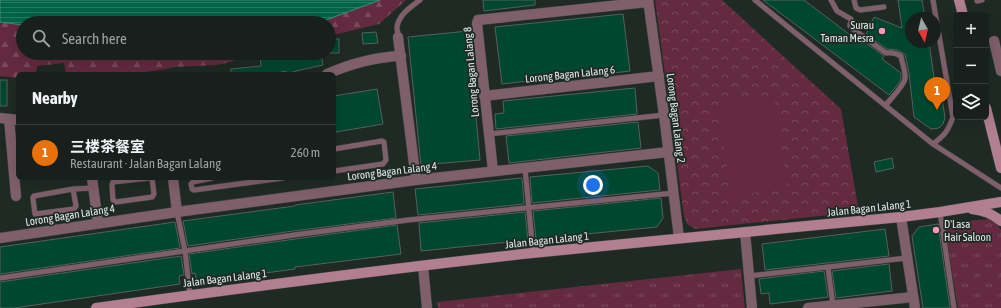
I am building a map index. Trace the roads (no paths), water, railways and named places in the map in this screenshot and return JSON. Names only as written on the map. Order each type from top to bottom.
[{"type":"main road","points":[[959,0],[962,12]]},
{"type":"main road","points":[[989,120],[1001,168]]},
{"type":"main road","points":[[995,146],[1001,157]]},
{"type":"main road","name":"Jalan Bagan Lalang 1","points":[[96,308],[533,253],[901,217],[1001,202]]},
{"type":"main road","points":[[966,208],[991,214],[1001,221]]},
{"type":"street","name":"Lorong Bagan Lalang 2","points":[[648,1],[679,238]]},
{"type":"street","name":"Lorong Bagan Lalang 8","points":[[493,171],[484,96],[477,23],[478,20],[648,1]]},
{"type":"street","points":[[398,37],[416,180]]},
{"type":"street","points":[[994,41],[1001,71]]},
{"type":"street","points":[[333,72],[352,65],[386,57],[401,56]]},
{"type":"street","name":"Lorong Bagan Lalang 6","points":[[484,96],[659,76]]},
{"type":"street","points":[[9,119],[16,196]]},
{"type":"street","name":"Lorong Bagan Lalang 4","points":[[0,238],[98,223],[416,180],[668,152]]},
{"type":"street","points":[[173,180],[177,212]]},
{"type":"street","points":[[93,183],[98,223]]},
{"type":"street","points":[[901,217],[915,308]]},
{"type":"street","points":[[745,232],[752,308]]},
{"type":"street","points":[[423,266],[427,308]]},
{"type":"street","points":[[808,308],[913,297]]},
{"type":"lane","points":[[398,37],[397,26],[400,18],[420,0]]},
{"type":"lane","points":[[755,0],[933,144],[1001,188]]},
{"type":"lane","points":[[831,0],[837,11],[851,19],[850,26],[853,29],[886,53],[892,52],[901,56],[905,77],[904,81],[886,105]]},
{"type":"lane","points":[[854,0],[856,8],[860,10],[884,7]]},
{"type":"lane","points":[[933,0],[953,117],[948,129],[942,137],[933,144]]},
{"type":"lane","points":[[488,134],[664,115]]},
{"type":"lane","points":[[336,149],[382,141],[384,142],[386,160],[383,164],[336,171]]},
{"type":"lane","points":[[525,168],[533,253]]},
{"type":"lane","points":[[131,180],[113,182],[114,200],[116,202],[152,197],[154,194],[152,180]]},
{"type":"lane","points":[[202,180],[193,182],[191,184],[192,189],[194,190],[267,180]]},
{"type":"lane","points":[[73,189],[76,206],[74,209],[35,214],[33,197],[73,189],[93,183]]},
{"type":"lane","points":[[0,278],[408,220],[674,193]]},
{"type":"lane","points":[[177,212],[185,251],[190,295]]},
{"type":"lane","points":[[940,212],[954,308]]},
{"type":"lane","points":[[749,276],[907,258]]},
{"type":"lane","points":[[828,268],[833,305]]},
{"type":"place","name":"Surau Taman Mesra","points":[[882,31]]},
{"type":"place","name":"三楼茶餐室","points":[[937,110]]},
{"type":"place","name":"D'Lasa Hair Saloon","points":[[936,230]]}]
